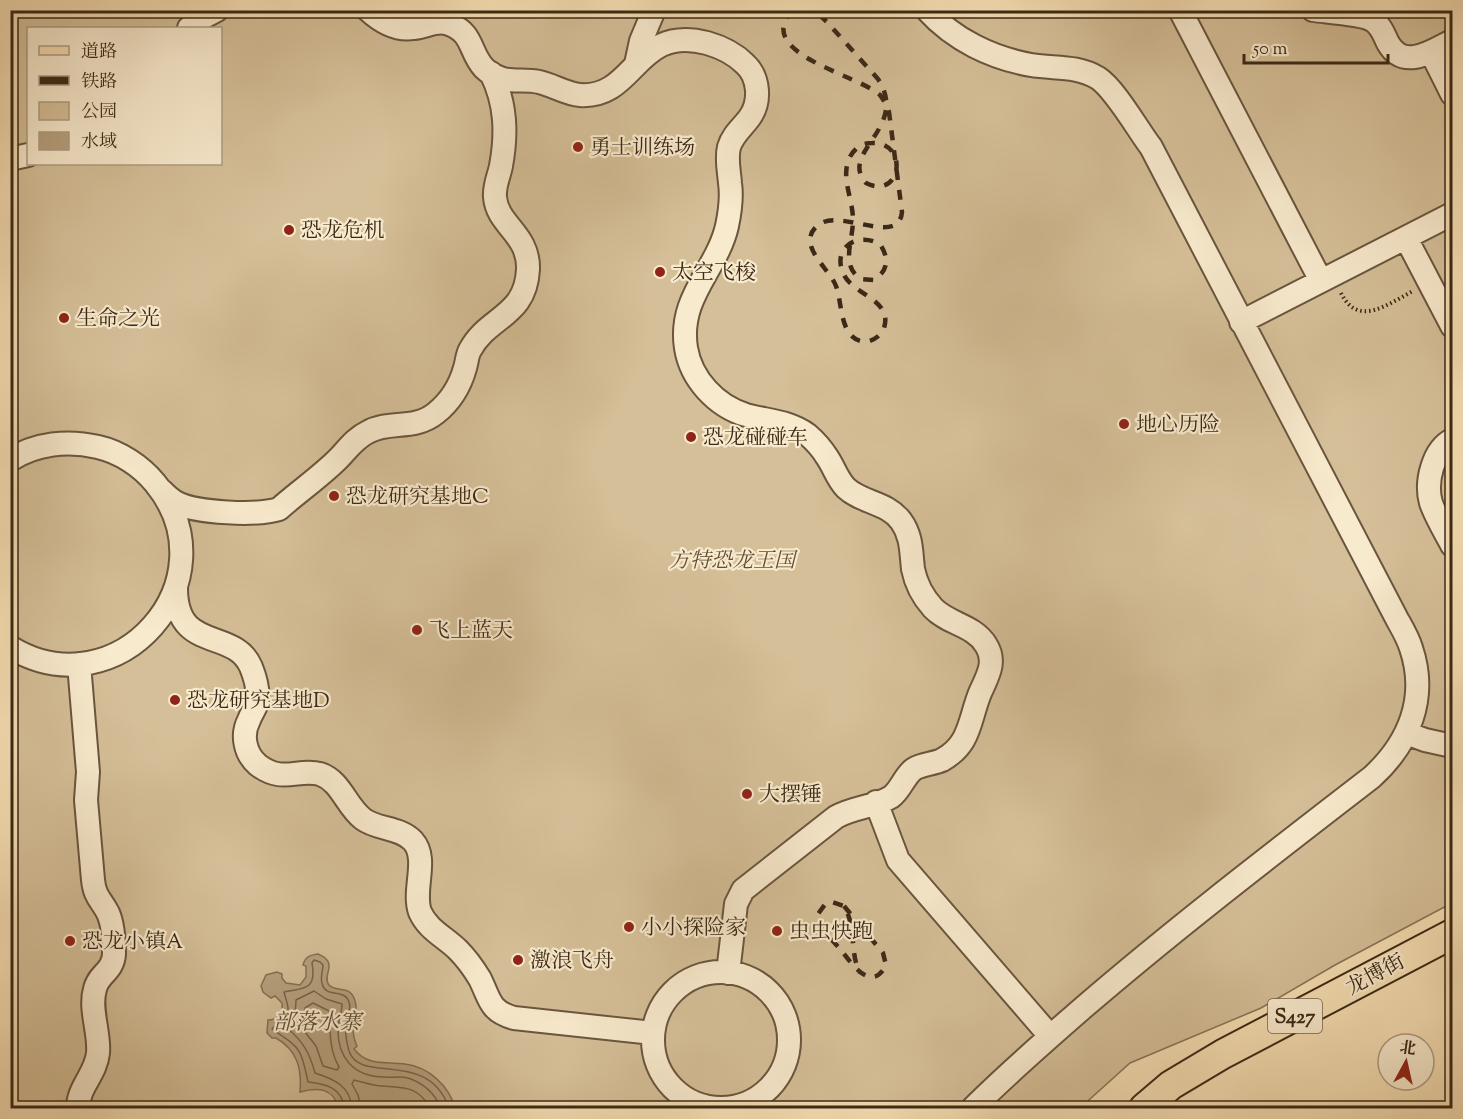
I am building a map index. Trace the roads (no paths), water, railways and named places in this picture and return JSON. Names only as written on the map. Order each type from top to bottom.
[{"type":"main road","name":"龙博街","points":[[1144,1108],[1171,1085],[1223,1054],[1452,934]]},
{"type":"lane","points":[[190,27],[217,10]]},
{"type":"lane","points":[[368,10],[389,25],[400,28],[414,28],[442,22],[453,25],[469,38],[477,58],[491,73],[501,79],[540,82],[580,95],[608,90],[618,83],[648,52],[676,41],[691,40],[720,47],[751,71],[757,92],[753,112],[731,141],[728,154],[731,201],[725,234],[694,292],[687,320],[688,354],[698,378],[706,389],[727,406],[750,416],[783,422],[806,434],[828,458],[847,489],[856,495],[881,504],[892,512],[908,532],[912,544],[916,581],[928,602],[935,611],[970,630],[986,646],[990,655],[989,674],[980,693],[970,728],[965,739],[947,757],[916,768],[891,796],[836,816],[743,890],[736,904],[728,973]]},
{"type":"lane","points":[[636,64],[641,41],[654,10]]},
{"type":"lane","points":[[927,10],[935,19],[961,38],[991,53],[1034,65],[1070,68],[1085,72],[1100,80],[1112,92],[1151,147],[1411,647],[1417,689],[1406,733],[1390,760],[1372,777],[1205,906],[1050,1036],[973,1108]]},
{"type":"lane","points":[[1180,10],[1327,278]]},
{"type":"lane","points":[[1313,10],[1362,14],[1374,21],[1390,46],[1401,56],[1416,58],[1452,41]]},
{"type":"lane","points":[[1431,52],[1452,94]]},
{"type":"lane","points":[[10,460],[31,449],[49,445],[86,444],[104,448],[136,465],[171,500],[191,508],[268,512],[279,509],[367,432],[379,428],[408,426],[434,415],[446,404],[461,381],[468,352],[472,346],[514,308],[527,282],[528,255],[521,240],[496,206],[496,185],[504,150],[504,106],[491,73]]},
{"type":"lane","points":[[504,117],[514,93],[530,84],[540,82]]},
{"type":"lane","points":[[10,159],[27,154]]},
{"type":"lane","points":[[1241,321],[1452,214]]},
{"type":"lane","points":[[1406,238],[1452,326]]},
{"type":"lane","points":[[1452,440],[1437,454],[1432,466],[1429,494],[1452,545]]},
{"type":"lane","points":[[162,491],[177,524],[181,542],[181,561],[176,588],[177,610],[189,627],[235,649],[250,665],[257,694],[256,703],[245,730],[245,741],[251,758],[268,771],[280,774],[292,776],[312,772],[322,775],[340,789],[355,812],[364,820],[411,839],[417,846],[419,856],[417,891],[421,913],[436,933],[458,950],[467,961],[481,982],[486,996],[494,1008],[503,1015],[653,1033]]},
{"type":"lane","points":[[10,647],[36,660],[54,664],[80,664],[108,658],[140,640],[154,627],[164,613],[176,588]]},
{"type":"lane","points":[[78,1108],[80,1092],[92,1073],[98,1052],[94,992],[97,982],[108,971],[114,953],[108,913],[95,893],[93,880],[86,800],[88,772],[80,664]]},
{"type":"lane","points":[[1406,733],[1452,746]]},
{"type":"lane","points":[[876,802],[898,860],[1050,1036]]},
{"type":"lane","points":[[728,973],[748,978],[771,994],[780,1005],[789,1032],[786,1061],[780,1074],[761,1095],[742,1104],[721,1108],[707,1107],[681,1095],[670,1086],[656,1061],[653,1033],[661,1006],[680,985],[706,974],[728,973]]},
{"type":"water","name":"部落水寨","points":[[318,954],[328,961],[327,981],[329,985],[350,992],[353,996],[356,1011],[353,1032],[357,1046],[354,1049],[359,1055],[371,1061],[405,1064],[430,1073],[448,1092],[455,1108],[339,1108],[329,1093],[319,1090],[300,1092],[297,1060],[289,1048],[267,1033],[268,1020],[275,1019],[279,1015],[282,1003],[275,996],[271,998],[263,992],[261,986],[266,975],[277,972],[282,974],[286,983],[300,985],[306,977],[306,966],[303,965],[305,960]]},
{"type":"railway","points":[[792,10],[784,25],[786,39],[797,51],[868,87],[880,95],[884,101],[885,103],[886,105],[889,112],[902,212],[898,222],[890,227],[879,227],[866,225],[852,222],[839,220],[827,221],[817,226],[811,233],[810,241],[816,256],[836,286],[846,328],[857,340],[866,342],[874,339],[884,328],[883,311],[871,298],[849,282],[841,266],[841,257],[848,245],[855,241],[862,240],[880,244],[886,259],[883,272],[874,280],[861,279],[851,267],[849,252],[850,244],[851,236],[852,228],[853,220],[846,170],[850,157],[861,145],[870,143],[872,143],[884,145],[892,151],[896,160],[896,169],[893,178],[887,184],[878,186],[866,183],[860,172],[861,161],[866,149],[874,138],[886,112],[886,96],[878,79],[814,10]]},
{"type":"railway","points":[[844,906],[883,953],[886,965],[874,977],[868,976],[862,973],[856,968],[825,932],[818,920],[818,914],[826,903],[832,902],[844,906],[848,914],[855,957],[857,965],[860,973]]},
{"type":"place","name":"勇士训练场","points":[[578,147]]},
{"type":"place","name":"恐龙危机","points":[[289,230]]},
{"type":"place","name":"太空飞梭","points":[[660,272]]},
{"type":"place","name":"生命之光","points":[[64,318]]},
{"type":"place","name":"地心历险","points":[[1124,424]]},
{"type":"place","name":"恐龙碰碰车","points":[[691,437]]},
{"type":"place","name":"恐龙研究基地C","points":[[334,496]]},
{"type":"place","name":"飞上蓝天","points":[[417,630]]},
{"type":"place","name":"恐龙研究基地D","points":[[175,700]]},
{"type":"place","name":"大摆锤","points":[[747,794]]},
{"type":"place","name":"小小探险家","points":[[629,927]]},
{"type":"place","name":"虫虫快跑","points":[[777,931]]},
{"type":"place","name":"恐龙小镇A","points":[[70,941]]},
{"type":"place","name":"激浪飞舟","points":[[518,960]]},
{"type":"park label","name":"方特恐龙王国","points":[[732,560]]}]
